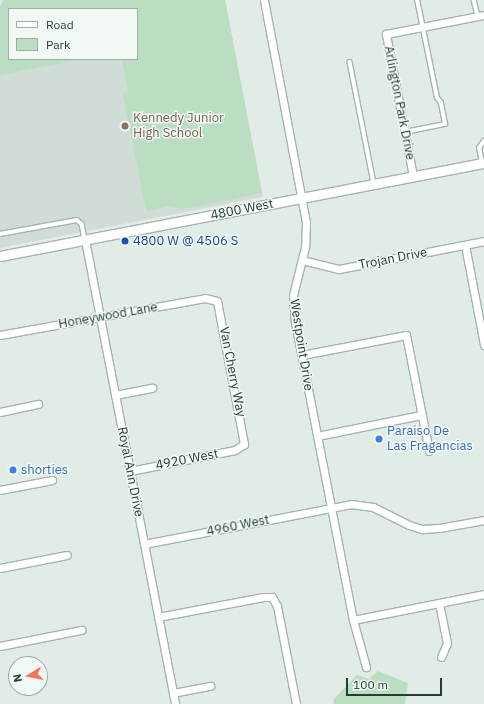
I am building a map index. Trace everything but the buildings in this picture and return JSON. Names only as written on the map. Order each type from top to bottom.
[{"type":"main road","name":"4800 West","points":[[0,256],[483,163]]},
{"type":"street","name":"Westpoint Drive","points":[[264,0],[302,198],[306,235],[302,260],[294,286],[293,306],[353,620],[366,667]]},
{"type":"street","name":"Arlington Park Drive","points":[[413,176],[386,34],[481,16]]},
{"type":"street","name":"Royal Ann Drive","points":[[85,240],[175,704]]},
{"type":"street","name":"Trojan Drive","points":[[302,260],[339,269],[484,241]]},
{"type":"street","points":[[465,245],[484,345]]},
{"type":"street","name":"Honeywood Lane","points":[[0,336],[205,298],[215,300]]},
{"type":"street","name":"Van Cherry Way","points":[[215,300],[220,308],[245,438],[243,446]]},
{"type":"street","points":[[302,355],[406,335],[429,451]]},
{"type":"street","points":[[115,395],[152,388]]},
{"type":"street","points":[[0,412],[38,404]]},
{"type":"street","points":[[317,436],[421,415]]},
{"type":"street","name":"4920 West","points":[[130,471],[235,450],[243,446]]},
{"type":"street","points":[[0,490],[52,480]]},
{"type":"street","name":"4960 West","points":[[144,544],[351,504],[368,506],[409,525],[429,529],[484,520]]},
{"type":"street","points":[[0,568],[67,555]]},
{"type":"street","points":[[353,620],[484,594]]},
{"type":"street","points":[[158,617],[263,597],[272,597],[277,606],[296,704]]},
{"type":"street","points":[[439,603],[447,642],[441,657]]},
{"type":"street","points":[[0,646],[81,630]]},
{"type":"street","points":[[173,693],[210,686]]},
{"type":"lane","points":[[405,132],[446,124],[441,103],[437,98],[417,0]]},
{"type":"lane","points":[[474,0],[481,16]]},
{"type":"lane","points":[[350,62],[374,184]]},
{"type":"lane","points":[[483,163],[479,148],[484,140]]},
{"type":"lane","points":[[0,234],[77,220],[83,228],[85,240]]},
{"type":"shaded area","name":"Kennedy Junior High School","points":[[3,0],[225,0],[263,197],[0,248],[0,7]]},
{"type":"green space","points":[[3,0],[225,0],[262,193],[182,209],[170,206],[146,211],[123,94],[128,91],[122,60],[138,60],[138,8],[8,8],[8,60],[76,60],[0,75],[0,7]]},
{"type":"green space","points":[[378,671],[408,683],[405,704],[334,704],[333,700],[357,675],[369,679]]},
{"type":"place","name":"Kennedy Junior High School","points":[[125,126]]},
{"type":"place","name":"4800 W @ 4506 S","points":[[125,241]]},
{"type":"place","name":"Paraiso De Las Fragancias","points":[[379,439]]},
{"type":"place","name":"shorties","points":[[13,470]]}]
